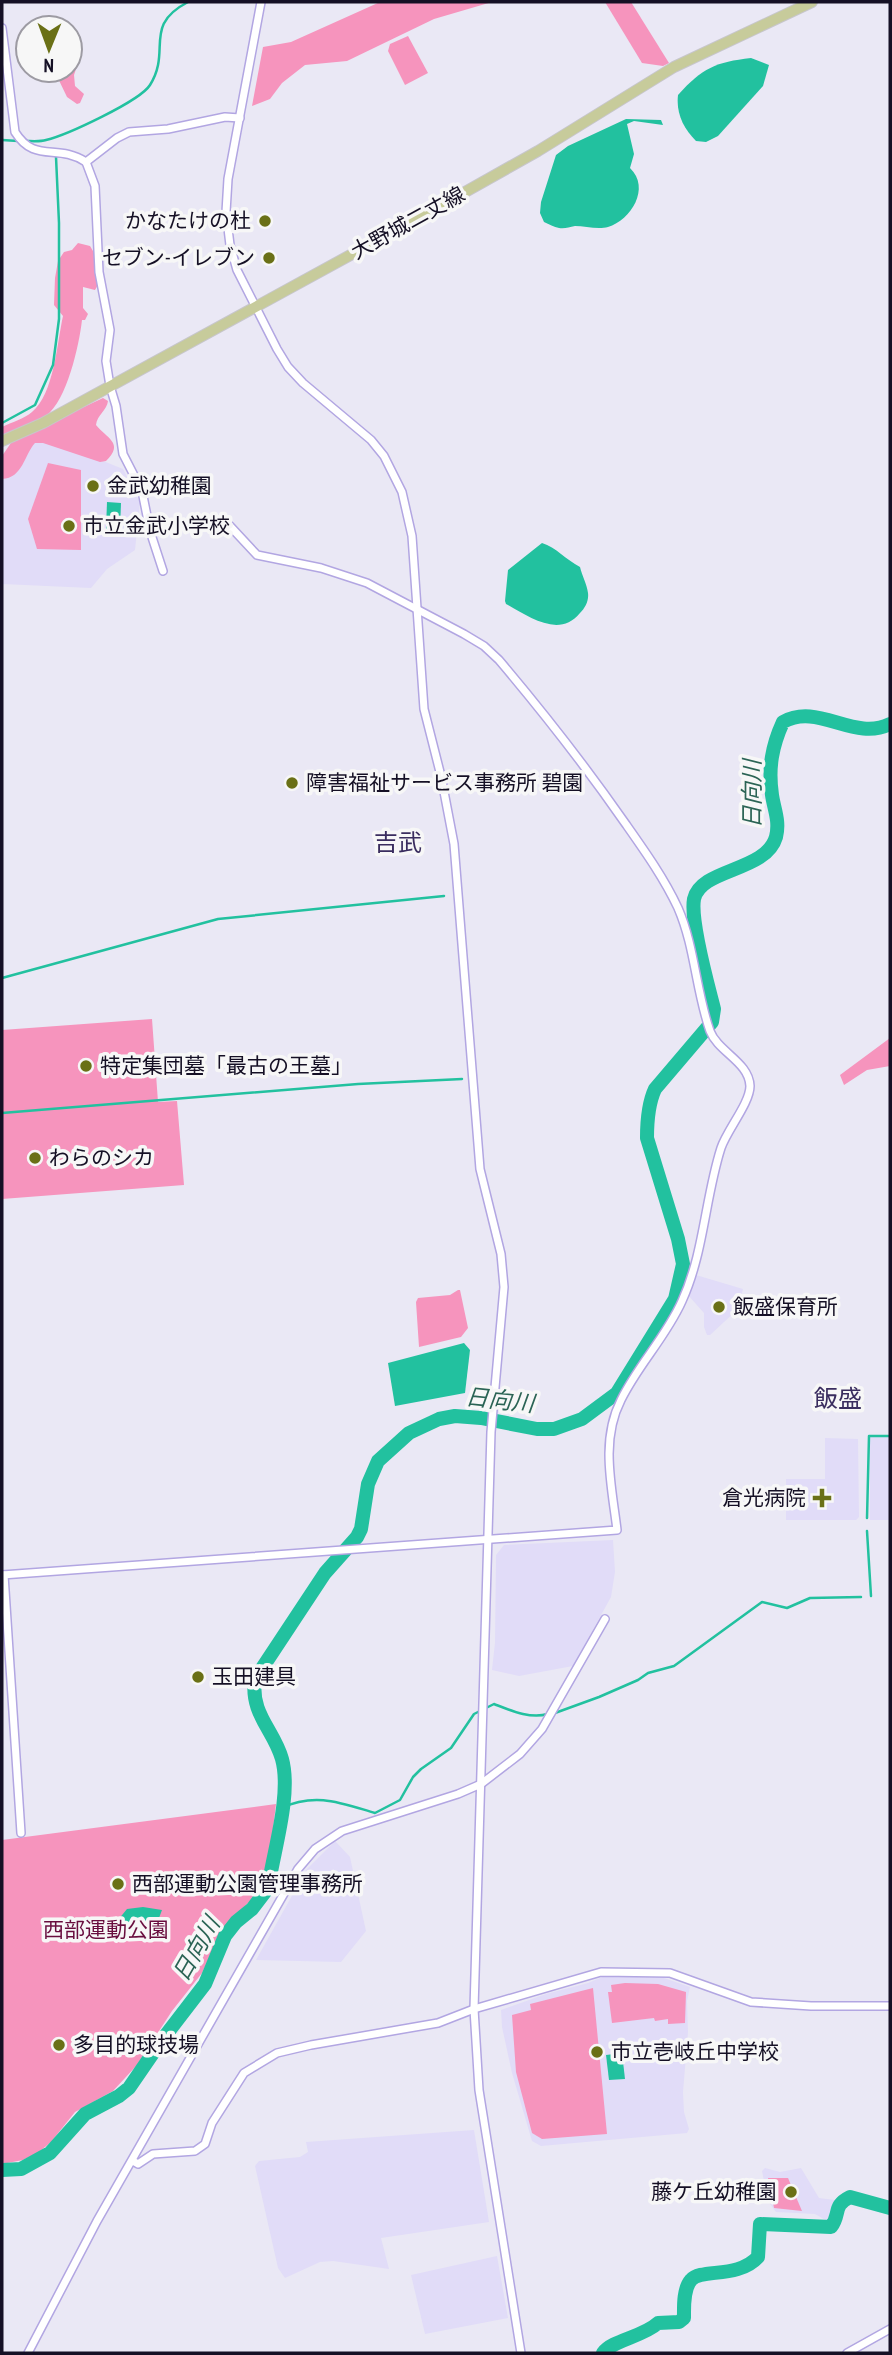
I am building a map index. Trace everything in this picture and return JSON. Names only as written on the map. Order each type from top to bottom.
[{"type":"main road","name":"大野城二丈線","points":[[2,441],[43,424],[538,151],[674,67],[812,2]]},
{"type":"street","points":[[261,2],[228,180],[226,212],[233,257],[288,367],[303,383],[361,429],[384,456],[402,492],[410,522],[424,709],[454,844],[480,1169],[501,1254],[504,1295],[492,1414],[474,2009],[479,2090],[521,2353]]},
{"type":"street","points":[[2,28],[15,132],[23,145],[35,151],[65,152],[86,162],[95,186],[99,272],[110,330],[106,361],[110,386],[116,406],[123,454],[142,491],[150,531],[163,571]]},
{"type":"street","points":[[86,162],[129,132],[168,129],[225,117],[240,118]]},
{"type":"street","points":[[21,1833],[3,1575],[617,1530],[608,1452],[613,1419],[621,1399],[682,1302],[694,1270],[719,1156],[731,1124],[749,1091],[749,1080],[743,1068],[710,1031],[677,906],[649,858],[597,783],[499,660],[484,646],[350,576],[257,555],[229,525]]},
{"type":"street","points":[[28,2353],[97,2221],[298,1869],[315,1849],[342,1831],[458,1794],[481,1784],[520,1754],[542,1729],[605,1619]]},
{"type":"street","points":[[133,2161],[138,2164],[153,2154],[195,2151],[205,2144],[212,2123],[244,2073],[277,2053],[332,2040],[438,2023],[474,2009],[601,1972],[670,1973],[751,2002],[810,2006],[890,2006]]},
{"type":"street","points":[[847,2353],[890,2329]]},
{"type":"shaded area","points":[[751,58],[769,65],[763,86],[718,136],[706,142],[696,141],[681,120],[678,95],[702,72],[719,64]]},
{"type":"shaded area","points":[[626,119],[661,120],[663,125],[634,121],[627,124],[634,154],[630,168],[639,185],[636,202],[631,211],[624,218],[604,228],[561,228],[544,222],[540,213],[541,202],[556,155],[568,146]]},
{"type":"shaded area","name":"市立金武小学校","points":[[34,433],[123,469],[140,502],[135,550],[107,569],[91,588],[2,584],[2,481]]},
{"type":"shaded area","points":[[107,502],[121,503],[120,530],[106,529]]},
{"type":"shaded area","points":[[542,543],[580,567],[587,590],[588,599],[584,609],[572,621],[563,624],[543,623],[505,601],[508,570]]},
{"type":"shaded area","name":"飯盛保育所","points":[[696,1275],[743,1289],[738,1309],[710,1335],[707,1335],[704,1327],[704,1313],[688,1295]]},
{"type":"shaded area","points":[[464,1343],[470,1350],[465,1393],[395,1406],[388,1363]]},
{"type":"shaded area","points":[[870,1436],[890,1436],[890,1520],[870,1520]]},
{"type":"shaded area","name":"倉光病院","points":[[825,1438],[858,1439],[859,1517],[856,1520],[786,1520],[786,1479],[825,1479]]},
{"type":"shaded area","points":[[613,1540],[615,1572],[611,1597],[573,1666],[519,1676],[492,1670],[496,1555],[504,1545]]},
{"type":"shaded area","points":[[335,1841],[350,1857],[366,1931],[341,1962],[256,1960],[307,1869]]},
{"type":"shaded area","points":[[143,1907],[162,1910],[159,1918],[148,1918],[143,1934],[125,1933],[118,1920],[127,1909]]},
{"type":"shaded area","name":"市立壱岐丘中学校","points":[[605,1976],[664,1978],[690,1987],[683,2092],[684,2112],[689,2129],[687,2133],[541,2146],[532,2141],[512,2073],[501,2010]]},
{"type":"shaded area","points":[[622,2053],[625,2079],[609,2080],[606,2055]]},
{"type":"shaded area","points":[[474,2130],[489,2222],[381,2238],[389,2269],[333,2261],[320,2262],[285,2278],[278,2268],[255,2166],[259,2161],[300,2157],[308,2152],[306,2142]]},
{"type":"shaded area","name":"藤ケ丘幼稚園","points":[[765,2168],[780,2172],[801,2168],[819,2198],[835,2200],[832,2219],[829,2222],[815,2214],[776,2212],[768,2201],[762,2171]]},
{"type":"shaded area","points":[[497,2256],[508,2318],[425,2334],[411,2275]]},
{"type":"green space","points":[[380,2],[492,2],[434,19],[347,61],[305,65],[282,83],[270,99],[252,106],[263,47],[291,42]]},
{"type":"green space","points":[[605,2],[631,2],[669,63],[663,66],[642,63]]},
{"type":"green space","points":[[408,36],[428,73],[405,85],[388,51],[390,44]]},
{"type":"green space","points":[[61,84],[75,84],[84,94],[77,104],[67,97]]},
{"type":"green space","points":[[78,243],[90,246],[93,251],[99,268],[99,279],[95,290],[83,287],[83,308],[88,314],[85,320],[82,320],[75,358],[66,385],[46,416],[2,437],[2,427],[22,419],[39,404],[50,381],[63,316],[54,305],[58,261],[64,252],[72,250]]},
{"type":"green space","points":[[103,398],[108,401],[96,425],[114,445],[114,450],[106,461],[100,462],[43,443],[35,443],[19,470],[9,478],[2,479],[2,456],[13,440]]},
{"type":"green space","points":[[48,463],[81,470],[81,550],[37,549],[28,519]]},
{"type":"green space","points":[[152,1019],[158,1102],[177,1101],[184,1185],[2,1199],[2,1030]]},
{"type":"green space","points":[[890,1038],[890,1066],[867,1070],[844,1085],[840,1075]]},
{"type":"green space","points":[[458,1290],[468,1328],[461,1337],[419,1347],[418,1298],[450,1295]]},
{"type":"green space","name":"西部運動公園","points":[[276,1804],[269,1862],[260,1891],[223,1928],[202,1973],[172,2011],[137,2065],[113,2091],[75,2112],[51,2142],[39,2152],[23,2160],[2,2164],[2,1840]]},
{"type":"green space","points":[[658,1984],[686,1992],[685,2023],[668,2024],[668,2019],[655,2021],[654,2018],[612,2023],[608,1992],[612,1992],[611,1985]]},
{"type":"green space","points":[[593,1988],[607,2134],[542,2139],[532,2133],[516,2072],[512,2015],[531,2010],[530,2004]]},
{"type":"green space","points":[[768,2178],[788,2178],[802,2211],[774,2208]]},
{"type":"waterway","points":[[25,141],[44,141],[70,132],[144,92],[156,72],[160,39],[166,20],[188,2]]},
{"type":"waterway","points":[[2,140],[18,141]]},
{"type":"waterway","points":[[2,423],[35,405],[53,365],[59,319],[56,157]]},
{"type":"waterway","name":"日向川","points":[[2,2170],[21,2169],[50,2153],[85,2114],[129,2088],[205,1984],[225,1936],[265,1892],[282,1818],[285,1787],[282,1759],[256,1702],[255,1679],[325,1573],[357,1537],[361,1529],[368,1484],[378,1461],[409,1433],[439,1419],[455,1416],[481,1418],[537,1429],[554,1429],[582,1419],[617,1393],[675,1299],[683,1264],[647,1138],[647,1125],[655,1089],[712,1022],[714,1009],[697,938],[694,899],[699,889],[708,881],[760,857],[770,848],[776,837],[777,820],[772,795],[771,766],[783,722],[809,716],[863,728],[890,724]]},
{"type":"waterway","points":[[2,978],[218,919],[444,896]]},
{"type":"waterway","points":[[2,1113],[358,1084],[462,1079]]},
{"type":"waterway","points":[[867,1518],[869,1436],[890,1436]]},
{"type":"waterway","points":[[867,1531],[871,1596]]},
{"type":"waterway","points":[[555,1713],[599,1697],[648,1673],[674,1666],[762,1602],[787,1608],[810,1598],[861,1597]]},
{"type":"waterway","points":[[281,1808],[317,1800],[340,1803],[375,1813],[400,1800],[413,1777],[451,1748],[474,1714],[494,1704],[528,1715],[548,1714]]},
{"type":"waterway","points":[[603,2353],[613,2345],[658,2323],[679,2322],[684,2318],[685,2293],[688,2284],[696,2276],[731,2271],[750,2264],[758,2257],[760,2224],[831,2227],[839,2207],[850,2197],[890,2208]]},
{"type":"place","name":"かなたけの杜","points":[[265,221]]},
{"type":"place","name":"セブン-イレブン","points":[[269,258]]},
{"type":"place","name":"金武幼稚園","points":[[93,486]]},
{"type":"place","name":"市立金武小学校","points":[[69,526]]},
{"type":"place","name":"障害福祉サービス事務所 碧園","points":[[292,783]]},
{"type":"place","name":"特定集団墓「最古の王墓」","points":[[86,1066]]},
{"type":"place","name":"わらのシカ","points":[[35,1158]]},
{"type":"place","name":"飯盛保育所","points":[[719,1307]]},
{"type":"place","name":"倉光病院","points":[[822,1498]]},
{"type":"place","name":"玉田建具","points":[[198,1677]]},
{"type":"place","name":"西部運動公園管理事務所","points":[[118,1884]]},
{"type":"place","name":"多目的球技場","points":[[59,2045]]},
{"type":"place","name":"市立壱岐丘中学校","points":[[597,2052]]},
{"type":"place","name":"藤ケ丘幼稚園","points":[[791,2192]]},
{"type":"district","name":"吉武","points":[[398,843]]},
{"type":"district","name":"飯盛","points":[[838,1399]]}]
